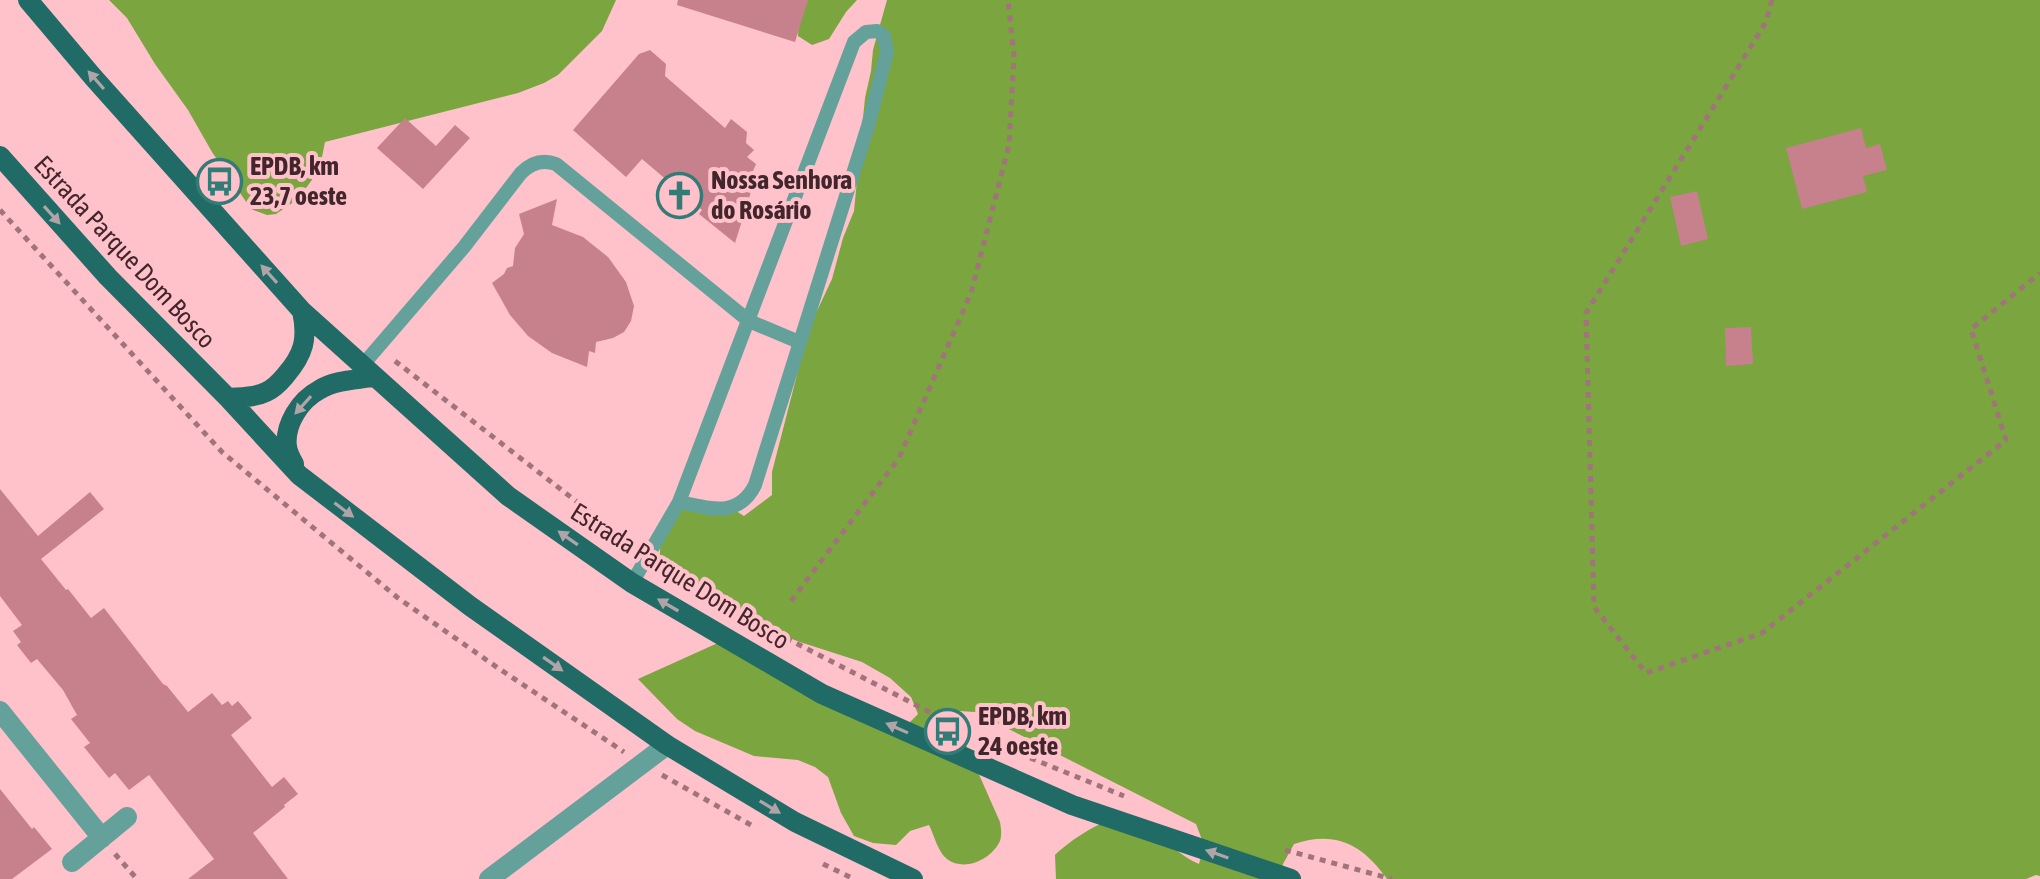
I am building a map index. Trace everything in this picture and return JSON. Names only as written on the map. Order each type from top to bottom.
[{"type":"main road","name":"Estrada Parque Dom Bosco","points":[[28,0],[302,311],[508,496],[632,583],[822,694],[1072,805],[1291,879]]},
{"type":"main road","name":"Estrada Parque Dom Bosco","points":[[0,156],[108,277],[299,475],[470,606],[667,745],[795,822],[913,879]]},
{"type":"main road","points":[[228,398],[264,393],[296,364],[305,341],[302,311]]},
{"type":"main road","points":[[299,475],[287,450],[286,436],[295,413],[317,390],[367,372]]},
{"type":"street","points":[[0,711],[102,838]]},
{"type":"street","points":[[489,879],[667,745]]},
{"type":"street","points":[[72,862],[127,817]]},
{"type":"lane","points":[[632,583],[679,502],[854,42],[866,32],[877,31],[885,40],[887,52],[868,126],[755,485],[743,501],[722,510],[679,502]]},
{"type":"lane","points":[[367,372],[521,173],[528,166],[548,161],[556,164],[749,321],[799,342]]},
{"type":"path","points":[[791,601],[899,458],[971,293],[1009,145],[1014,56],[1008,0]]},
{"type":"path","points":[[1772,0],[1766,22],[1586,313],[1594,607],[1646,673],[1762,633],[2006,440],[1971,329],[2040,273]]},
{"type":"path","points":[[660,773],[757,829]]},
{"type":"path","points":[[102,838],[137,879]]},
{"type":"path","points":[[821,863],[854,879]]},
{"type":"green space","points":[[109,0],[616,0],[602,31],[558,75],[518,93],[325,142],[314,177],[298,199],[276,214],[267,215],[251,209],[127,18]]},
{"type":"green space","points":[[800,0],[857,0],[829,39],[812,45],[798,36]]},
{"type":"green space","points":[[887,0],[2040,0],[2040,876],[2026,879],[1387,879],[1358,849],[1336,840],[1323,839],[1294,844],[1283,864],[1280,879],[1056,879],[1055,855],[1083,833],[1108,821],[1122,821],[1151,832],[1199,864],[1204,845],[1196,824],[975,712],[959,711],[958,727],[1000,822],[1001,836],[990,854],[969,864],[947,859],[929,825],[910,831],[896,845],[873,843],[854,836],[841,813],[828,777],[815,767],[798,760],[754,756],[695,731],[677,719],[638,679],[720,642],[906,726],[918,714],[911,697],[890,678],[862,662],[727,614],[712,600],[695,596],[670,572],[659,566],[662,520],[679,502],[730,507],[744,516],[772,495],[772,472],[809,328],[832,279],[854,211],[865,98],[873,50]]},
{"type":"building","points":[[678,0],[808,0],[795,42],[677,5]]},
{"type":"building","points":[[650,50],[666,64],[665,76],[725,128],[731,119],[747,132],[746,143],[754,150],[747,157],[756,164],[751,176],[755,179],[735,243],[699,214],[702,210],[642,159],[626,177],[573,130],[639,54]]},
{"type":"building","points":[[405,118],[436,146],[455,125],[470,138],[423,189],[377,148]]},
{"type":"building","points":[[1861,128],[1866,148],[1880,144],[1887,170],[1863,176],[1867,192],[1802,209],[1786,148]]},
{"type":"building","points":[[1697,191],[1708,239],[1681,246],[1670,197]]},
{"type":"building","points":[[557,199],[552,225],[583,237],[608,257],[626,282],[634,306],[631,321],[624,332],[596,342],[595,353],[589,351],[587,367],[552,353],[528,336],[510,315],[492,283],[513,266],[515,248],[524,234],[519,214]]},
{"type":"building","points":[[1751,327],[1753,364],[1726,366],[1725,328]]},
{"type":"building","points":[[0,489],[38,536],[90,492],[104,509],[41,559],[91,618],[104,608],[188,712],[212,693],[222,705],[228,701],[232,706],[238,701],[252,718],[231,735],[272,787],[284,777],[298,794],[253,833],[288,879],[188,879],[214,859],[149,775],[129,790],[115,773],[109,778],[84,747],[90,743],[71,719],[77,715],[63,690],[37,659],[31,663],[17,645],[21,642],[13,631],[22,625],[0,596]]},
{"type":"building","points":[[0,789],[52,849],[12,879],[0,879]]},
{"type":"place","name":"EPDB, km 23,7 oeste","points":[[219,181]]},
{"type":"place","name":"Nossa Senhora do Rosário","points":[[680,195]]},
{"type":"place","name":"EPDB, km 24 oeste","points":[[947,731]]}]
